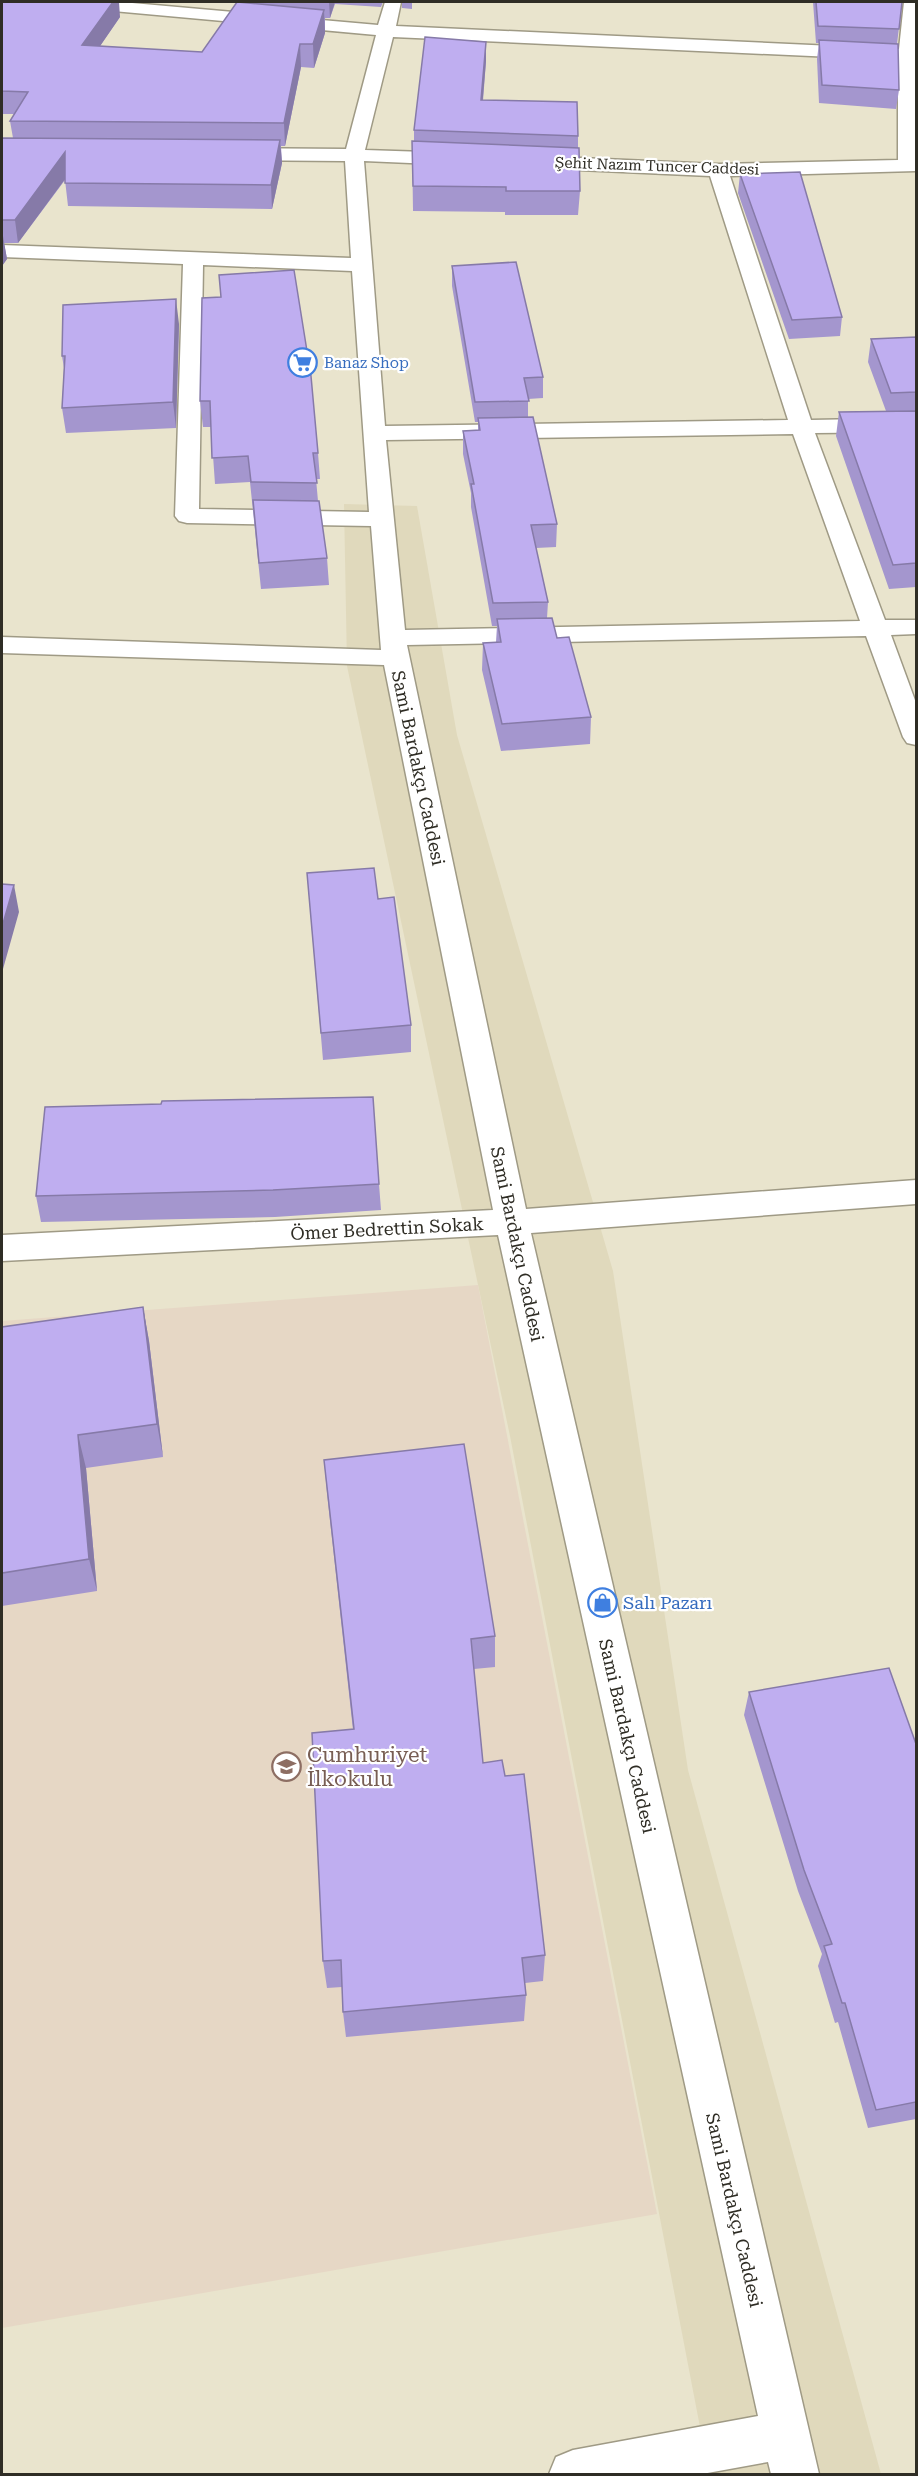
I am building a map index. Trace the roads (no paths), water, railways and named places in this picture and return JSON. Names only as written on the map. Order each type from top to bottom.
[{"type":"street","points":[[69,2],[385,31],[907,55]]},
{"type":"street","name":"Sami Bardakçı Caddesi","points":[[393,2],[354,155],[374,433],[394,648],[512,1222],[790,2455]]},
{"type":"street","points":[[912,165],[907,55],[914,2]]},
{"type":"street","points":[[225,154],[354,155],[471,160]]},
{"type":"street","name":"Şehit Nazım Tuncer Caddesi","points":[[518,162],[718,170],[912,165]]},
{"type":"street","points":[[718,170],[802,428],[916,737]]},
{"type":"street","points":[[2,251],[362,265]]},
{"type":"street","points":[[193,258],[187,516],[382,519]]},
{"type":"street","points":[[374,433],[916,425]]},
{"type":"street","points":[[2,645],[394,648],[916,627]]},
{"type":"street","name":"Ömer Bedrettin Sokak","points":[[2,1248],[512,1222],[916,1192]]},
{"type":"street","points":[[573,2475],[790,2455]]},
{"type":"place","name":"Banaz Shop","points":[[303,363]]},
{"type":"place","name":"Salı Pazarı","points":[[602,1603]]},
{"type":"place","name":"Cumhuriyet İlkokulu","points":[[286,1767]]}]
